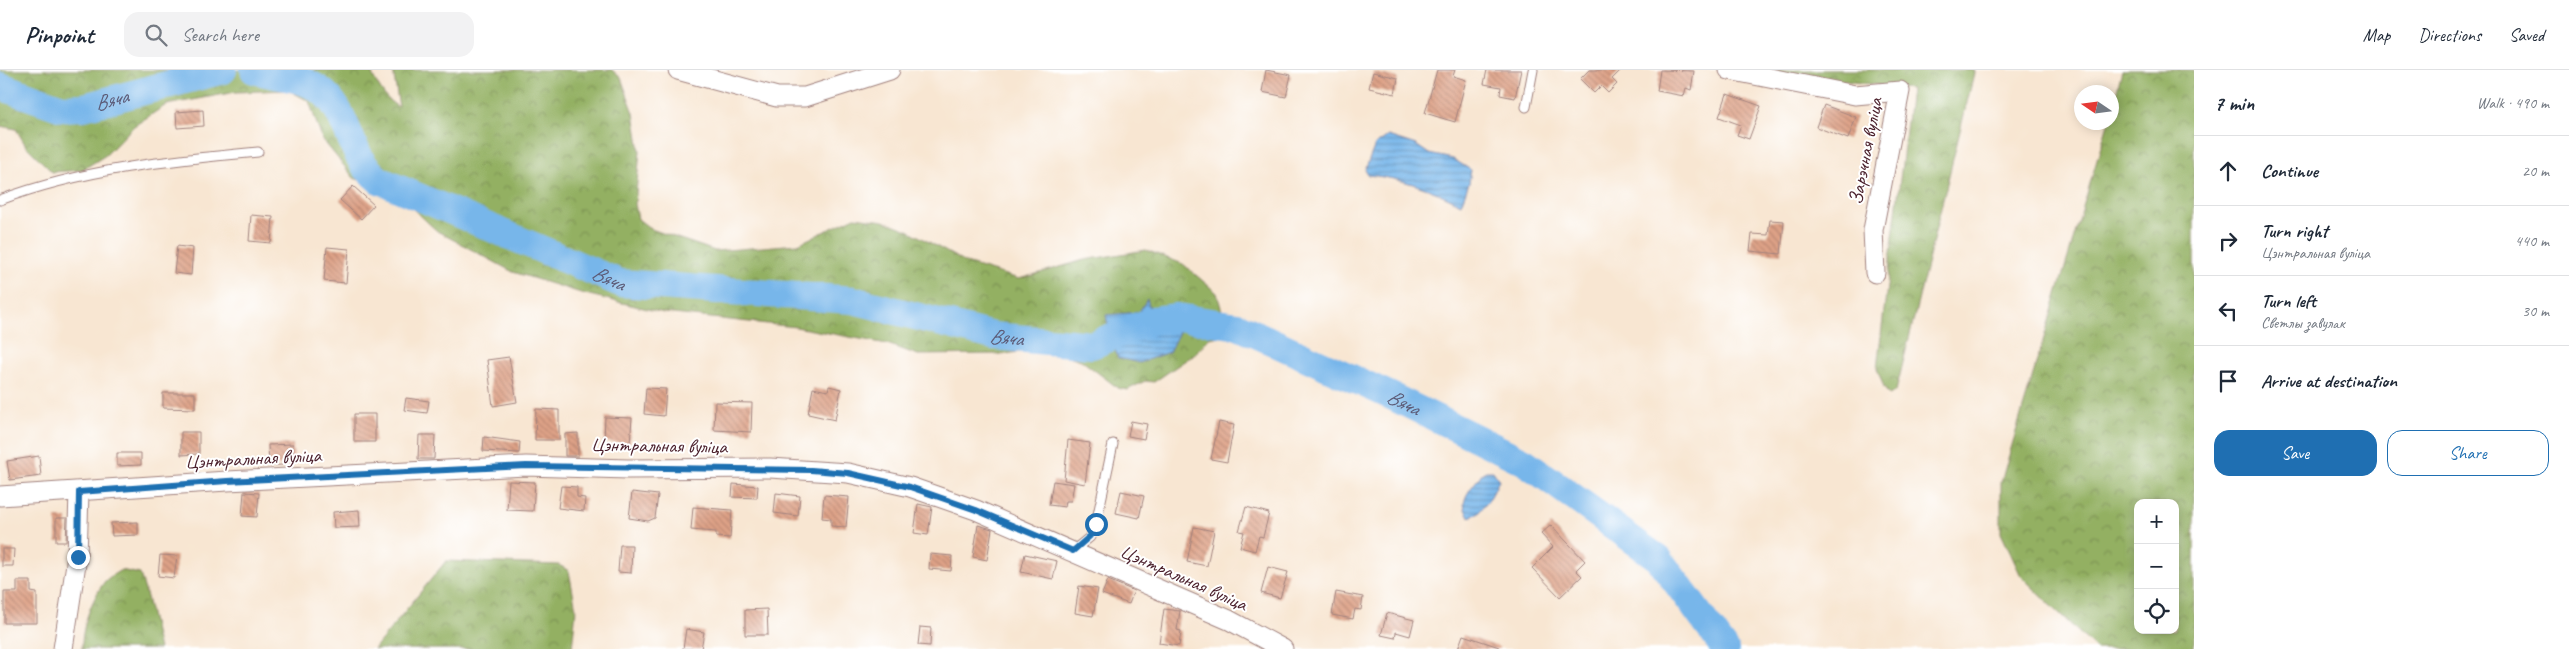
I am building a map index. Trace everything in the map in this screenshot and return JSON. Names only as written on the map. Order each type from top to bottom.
[{"type":"street","points":[[678,70],[764,94],[796,97],[805,96],[890,70]]},
{"type":"street","name":"Зарэчная вуліца","points":[[1728,70],[1855,95],[1900,91],[1873,230],[1875,273]]},
{"type":"street","name":"Цэнтральная вуліца","points":[[0,496],[227,481],[526,466],[811,470],[848,473],[910,487],[976,510],[1229,620],[1283,649]]},
{"type":"street","points":[[63,649],[78,557],[79,492]]},
{"type":"lane","points":[[1526,107],[1533,70]]},
{"type":"lane","points":[[0,200],[28,190],[130,167],[258,152]]},
{"type":"lane","points":[[1073,551],[1090,536],[1096,524],[1113,444]]},
{"type":"green space","points":[[0,70],[370,70],[385,96],[399,107],[393,70],[612,70],[621,78],[634,113],[640,151],[635,204],[638,219],[651,229],[715,251],[798,244],[855,217],[884,221],[908,230],[966,263],[1019,279],[1084,260],[1146,250],[1183,264],[1217,293],[1223,315],[1224,331],[1220,336],[1209,338],[1196,353],[1154,382],[1145,381],[1127,390],[1118,388],[1081,360],[1043,348],[1005,354],[918,355],[887,344],[796,327],[664,313],[581,293],[513,272],[437,231],[396,193],[354,178],[322,139],[309,101],[288,90],[236,92],[166,105],[134,126],[106,155],[82,170],[52,172],[26,146],[16,129],[0,126]]},
{"type":"green space","points":[[1753,70],[1975,70],[1896,391],[1889,395],[1884,388],[1877,368],[1911,89]]},
{"type":"green space","points":[[2122,70],[2194,70],[2194,649],[2096,649],[2021,576],[2001,533],[2001,482],[2106,130],[2119,130],[2118,85]]},
{"type":"green space","points":[[446,561],[559,565],[569,571],[576,609],[572,649],[374,649]]},
{"type":"green space","points":[[121,570],[140,574],[159,649],[82,649],[85,623],[96,596],[105,581]]},
{"type":"water","points":[[1388,136],[1416,145],[1429,154],[1453,159],[1471,170],[1469,183],[1461,204],[1416,185],[1368,175],[1365,170],[1375,145]]},
{"type":"water","points":[[1147,299],[1154,320],[1177,317],[1181,328],[1169,352],[1139,363],[1118,358],[1110,337],[1106,315],[1139,312]]},
{"type":"water","points":[[1486,471],[1493,471],[1499,480],[1484,507],[1470,517],[1464,507],[1464,502],[1471,488],[1481,474]]},
{"type":"building","points":[[1266,70],[1291,75],[1286,97],[1262,92]]},
{"type":"building","points":[[1437,70],[1455,70],[1453,76],[1466,80],[1455,122],[1425,113]]},
{"type":"building","points":[[1487,70],[1521,70],[1515,98],[1500,95],[1501,87],[1484,84]]},
{"type":"building","points":[[1589,70],[1621,70],[1612,79],[1617,84],[1608,93],[1601,86],[1594,93],[1580,79]]},
{"type":"building","points":[[1660,70],[1694,71],[1691,90],[1686,88],[1684,96],[1657,91]]},
{"type":"building","points":[[1373,72],[1398,78],[1395,94],[1369,88]]},
{"type":"building","points":[[1727,94],[1761,106],[1749,139],[1737,135],[1741,125],[1719,117]]},
{"type":"building","points":[[1824,105],[1856,117],[1848,139],[1816,127]]},
{"type":"building","points":[[203,110],[204,126],[177,128],[176,112]]},
{"type":"building","points":[[353,186],[374,205],[361,219],[340,200]]},
{"type":"building","points":[[251,215],[273,217],[271,243],[249,241]]},
{"type":"building","points":[[1770,220],[1784,221],[1781,254],[1750,251],[1752,234],[1768,235]]},
{"type":"building","points":[[177,246],[193,248],[191,275],[174,273]]},
{"type":"building","points":[[327,247],[349,249],[346,283],[324,281]]},
{"type":"building","points":[[509,357],[517,402],[493,406],[487,360]]},
{"type":"building","points":[[829,386],[841,389],[835,420],[808,414],[813,388],[828,391]]},
{"type":"building","points":[[646,388],[666,389],[664,416],[644,414]]},
{"type":"building","points":[[163,393],[195,393],[195,409],[163,408]]},
{"type":"building","points":[[406,398],[429,401],[427,413],[404,410]]},
{"type":"building","points":[[715,402],[752,403],[751,432],[714,430]]},
{"type":"building","points":[[536,409],[559,410],[559,440],[535,440]]},
{"type":"building","points":[[354,414],[375,414],[375,442],[354,442]]},
{"type":"building","points":[[605,417],[632,418],[630,443],[604,442]]},
{"type":"building","points":[[1131,421],[1147,424],[1144,439],[1128,436]]},
{"type":"building","points":[[1219,422],[1234,425],[1227,462],[1211,459]]},
{"type":"building","points":[[181,432],[199,432],[199,454],[181,455]]},
{"type":"building","points":[[578,433],[578,456],[565,456],[565,434]]},
{"type":"building","points":[[419,435],[435,435],[434,459],[418,459]]},
{"type":"building","points":[[484,437],[520,442],[519,453],[483,451]]},
{"type":"building","points":[[1068,440],[1090,443],[1085,484],[1064,480]]},
{"type":"building","points":[[293,444],[294,464],[269,466],[268,445]]},
{"type":"building","points":[[117,453],[141,453],[141,465],[117,466]]},
{"type":"building","points":[[39,456],[41,476],[10,480],[7,461]]},
{"type":"building","points":[[509,481],[535,482],[533,511],[507,510]]},
{"type":"building","points":[[1053,481],[1074,484],[1071,501],[1066,501],[1065,507],[1049,505]]},
{"type":"building","points":[[733,484],[758,486],[757,498],[732,497]]},
{"type":"building","points":[[561,486],[577,487],[577,497],[585,498],[584,511],[558,508]]},
{"type":"building","points":[[1121,491],[1144,496],[1139,518],[1116,513]]},
{"type":"building","points":[[244,492],[259,493],[257,517],[242,516]]},
{"type":"building","points":[[632,492],[658,495],[655,518],[648,521],[629,518]]},
{"type":"building","points":[[776,493],[800,496],[798,516],[774,513]]},
{"type":"building","points":[[824,495],[849,497],[846,527],[831,526],[831,519],[822,518]]},
{"type":"building","points":[[918,504],[932,507],[928,535],[914,533]]},
{"type":"building","points":[[693,507],[732,510],[730,538],[716,537],[716,532],[691,530]]},
{"type":"building","points":[[1246,507],[1269,513],[1263,537],[1259,536],[1255,551],[1240,547],[1244,532],[1239,531]]},
{"type":"building","points":[[359,510],[360,527],[334,528],[333,512]]},
{"type":"building","points":[[56,518],[67,518],[66,542],[56,542]]},
{"type":"building","points":[[138,522],[138,535],[112,536],[111,523]]},
{"type":"building","points":[[978,525],[992,529],[987,560],[973,557]]},
{"type":"building","points":[[1551,525],[1585,561],[1576,570],[1582,576],[1560,597],[1532,568],[1553,547],[1541,534]]},
{"type":"building","points":[[1194,527],[1214,531],[1207,566],[1187,562]]},
{"type":"building","points":[[620,545],[632,545],[631,573],[618,572]]},
{"type":"building","points":[[2,549],[14,549],[13,566],[2,566]]},
{"type":"building","points":[[930,554],[952,556],[951,571],[929,569]]},
{"type":"building","points":[[1025,554],[1057,561],[1053,579],[1021,572]]},
{"type":"building","points":[[160,555],[177,556],[174,578],[158,576]]},
{"type":"building","points":[[1268,567],[1288,572],[1280,598],[1261,593]]},
{"type":"building","points":[[1108,580],[1134,591],[1129,604],[1102,594]]},
{"type":"building","points":[[17,581],[31,581],[31,592],[37,593],[37,623],[4,623],[4,592],[17,592]]},
{"type":"building","points":[[1079,586],[1098,589],[1093,616],[1075,613]]},
{"type":"building","points":[[1336,592],[1363,597],[1361,610],[1355,609],[1353,619],[1332,615]]},
{"type":"building","points":[[767,609],[768,635],[745,635],[745,610]]},
{"type":"building","points":[[1164,609],[1180,611],[1177,630],[1181,631],[1179,646],[1159,643]]},
{"type":"building","points":[[1387,613],[1414,620],[1410,636],[1396,632],[1395,638],[1381,635]]},
{"type":"building","points":[[920,627],[931,628],[930,646],[918,645]]},
{"type":"building","points":[[686,629],[704,632],[701,649],[683,649]]},
{"type":"building","points":[[1463,635],[1499,647],[1499,649],[1458,649]]},
{"type":"waterway","name":"Вяча","points":[[0,86],[62,108],[84,107],[223,70]]},
{"type":"waterway","name":"Вяча","points":[[254,70],[305,82],[313,85],[328,97],[341,115],[359,157],[379,180],[620,283],[853,300],[993,336],[1092,345],[1154,320],[1177,317],[1238,326],[1391,396],[1525,462],[1659,559],[1725,649]]},
{"type":"route","points":[[78,557],[79,492],[227,481],[526,466],[628,469],[770,468],[848,473],[937,495],[1073,551],[1090,536],[1096,524]]}]
